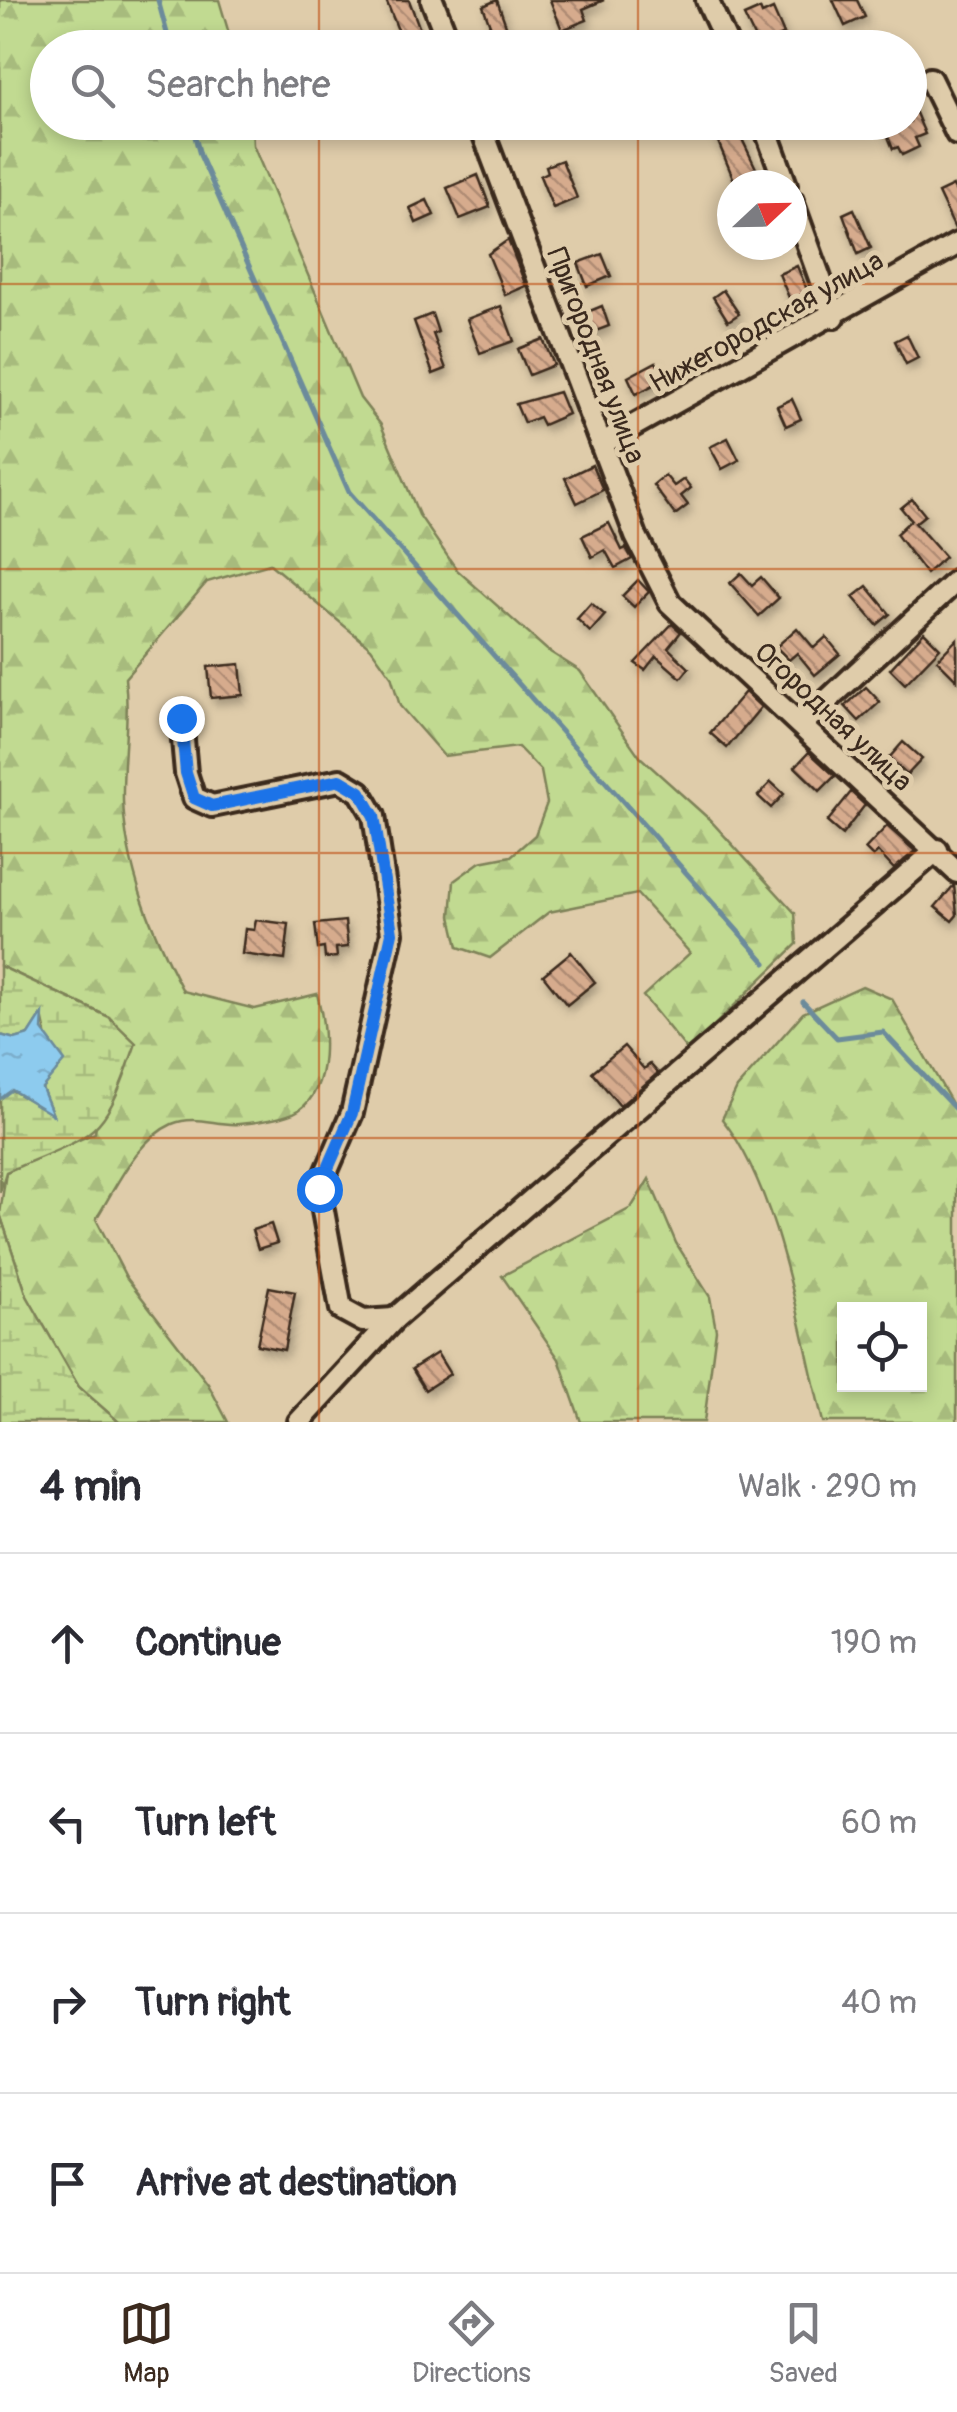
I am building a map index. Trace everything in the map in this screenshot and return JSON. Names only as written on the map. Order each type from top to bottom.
[{"type":"street","points":[[432,0],[443,30]]},
{"type":"street","points":[[707,0],[721,30]]},
{"type":"street","points":[[930,79],[957,134]]},
{"type":"street","name":"Пригородная улица","points":[[486,140],[636,536],[670,603]]},
{"type":"street","points":[[770,140],[781,170]]},
{"type":"street","points":[[807,242],[834,317]]},
{"type":"street","name":"Нижегородская улица","points":[[602,444],[834,317],[957,244]]},
{"type":"street","points":[[802,723],[957,580]]},
{"type":"street","name":"Огородная улица","points":[[670,603],[957,872]]},
{"type":"street","points":[[181,718],[186,773],[194,798],[212,806],[340,780],[360,792],[374,816],[392,933],[352,1113],[319,1189],[340,1309],[362,1321],[394,1319]]},
{"type":"street","points":[[299,1422],[394,1319],[937,850]]},
{"type":"green space","points":[[0,0],[219,0],[228,30],[30,30],[30,140],[253,140],[360,398],[381,425],[419,515],[457,570],[547,650],[580,671],[640,757],[709,819],[795,913],[797,944],[688,1051],[643,996],[690,953],[637,894],[549,912],[490,958],[458,947],[451,916],[454,881],[480,862],[511,856],[535,835],[547,803],[541,771],[518,747],[444,756],[400,706],[391,676],[371,648],[270,564],[207,582],[125,678],[123,801],[129,852],[151,923],[183,991],[255,1009],[317,994],[323,1022],[322,1072],[310,1100],[287,1115],[239,1124],[181,1121],[159,1131],[137,1153],[96,1219],[126,1277],[208,1384],[228,1422],[119,1422],[79,1387],[27,1296],[0,1214],[6,1172],[95,1133],[109,1017],[0,966]]},
{"type":"green space","points":[[0,966],[109,1017],[136,1043],[114,1099],[93,1130],[6,1172],[0,1192],[0,1099],[11,1090],[52,1113],[42,1088],[54,1072],[42,1015],[29,1035],[15,1039],[0,1035]]},
{"type":"green space","points":[[862,986],[892,999],[957,1112],[957,1422],[823,1422],[773,1223],[742,1149],[722,1119],[737,1088],[803,1013]]},
{"type":"green space","points":[[649,1179],[676,1243],[710,1297],[716,1330],[704,1422],[581,1422],[559,1359],[502,1276],[631,1208]]},
{"type":"green space","points":[[0,1214],[27,1296],[79,1387],[119,1422],[0,1422]]},
{"type":"water","points":[[43,1013],[42,1030],[65,1061],[42,1088],[53,1115],[12,1090],[0,1099],[0,1035],[15,1039],[29,1035]]},
{"type":"building","points":[[386,0],[409,0],[420,30],[398,30]]},
{"type":"building","points":[[497,0],[508,30],[492,30],[483,6]]},
{"type":"building","points":[[550,0],[604,0],[583,9],[587,20],[562,30]]},
{"type":"building","points":[[833,0],[857,0],[865,17],[845,26]]},
{"type":"building","points":[[760,9],[762,14],[773,9],[782,30],[751,30],[744,16]]},
{"type":"building","points":[[717,140],[743,140],[757,170],[730,170]]},
{"type":"building","points":[[889,140],[916,140],[919,147],[902,155],[898,147],[893,149]]},
{"type":"building","points":[[562,160],[577,198],[553,208],[540,176],[548,172],[546,166]]},
{"type":"building","points":[[478,175],[490,207],[460,219],[447,188]]},
{"type":"building","points":[[953,186],[957,194],[956,231],[938,193]]},
{"type":"building","points":[[427,200],[434,215],[416,223],[410,208]]},
{"type":"building","points":[[854,209],[871,248],[858,254],[843,214]]},
{"type":"building","points":[[508,240],[526,286],[505,295],[488,254]]},
{"type":"building","points":[[602,254],[611,276],[587,286],[578,263]]},
{"type":"building","points":[[797,266],[808,292],[790,300],[779,274]]},
{"type":"building","points":[[723,290],[739,314],[728,321],[713,297]]},
{"type":"building","points":[[501,306],[514,341],[480,353],[467,319]]},
{"type":"building","points":[[602,306],[609,326],[588,334],[580,315]]},
{"type":"building","points":[[432,314],[438,332],[433,334],[446,369],[433,374],[414,321]]},
{"type":"building","points":[[907,335],[918,358],[906,364],[895,341]]},
{"type":"building","points":[[543,339],[554,365],[529,375],[518,349]]},
{"type":"building","points":[[656,362],[665,379],[636,394],[628,377]]},
{"type":"building","points":[[559,392],[568,414],[543,425],[539,417],[524,423],[516,404]]},
{"type":"building","points":[[792,399],[801,419],[786,426],[777,406]]},
{"type":"building","points":[[728,438],[739,460],[722,469],[710,447]]},
{"type":"building","points":[[592,465],[603,490],[577,503],[565,478]]},
{"type":"building","points":[[665,475],[674,486],[684,479],[691,488],[681,496],[688,505],[675,515],[653,485]]},
{"type":"building","points":[[912,499],[925,515],[915,523],[945,557],[926,574],[896,534],[911,520],[901,508]]},
{"type":"building","points":[[609,523],[622,550],[626,548],[632,559],[615,568],[605,550],[592,557],[582,536]]},
{"type":"building","points":[[741,573],[752,585],[761,577],[779,598],[759,616],[730,583]]},
{"type":"building","points":[[638,580],[649,592],[634,607],[622,596]]},
{"type":"building","points":[[867,586],[890,614],[877,625],[853,597]]},
{"type":"building","points":[[591,603],[605,615],[590,632],[577,619]]},
{"type":"building","points":[[672,624],[681,632],[668,648],[689,668],[681,678],[656,656],[645,670],[635,663]]},
{"type":"building","points":[[797,628],[814,648],[826,637],[840,654],[815,675],[797,653],[789,660],[776,647]]},
{"type":"building","points":[[924,632],[940,648],[905,684],[890,669]]},
{"type":"building","points":[[957,639],[957,680],[937,660]]},
{"type":"building","points":[[240,664],[243,695],[211,698],[208,667]]},
{"type":"building","points":[[866,687],[880,702],[859,721],[845,706]]},
{"type":"building","points":[[745,692],[761,707],[727,748],[710,733]]},
{"type":"building","points":[[903,742],[922,759],[907,775],[889,758]]},
{"type":"building","points":[[809,752],[835,776],[820,791],[795,767]]},
{"type":"building","points":[[771,782],[784,794],[771,808],[758,796]]},
{"type":"building","points":[[851,792],[865,805],[842,835],[827,822]]},
{"type":"building","points":[[887,826],[915,851],[894,869],[878,852],[873,857],[865,849]]},
{"type":"building","points":[[954,885],[957,915],[952,921],[935,907]]},
{"type":"building","points":[[256,920],[289,924],[285,960],[242,954],[245,929],[254,930]]},
{"type":"building","points":[[345,921],[348,947],[336,948],[337,957],[325,958],[324,948],[318,949],[315,924]]},
{"type":"building","points":[[571,952],[595,982],[567,1005],[543,975]]},
{"type":"building","points":[[624,1046],[644,1069],[650,1064],[658,1073],[620,1106],[592,1072]]},
{"type":"building","points":[[271,1224],[277,1243],[258,1249],[252,1230]]},
{"type":"building","points":[[269,1287],[295,1292],[284,1350],[257,1345]]},
{"type":"building","points":[[437,1353],[450,1374],[425,1390],[412,1369]]},
{"type":"waterway","points":[[158,0],[166,30]]},
{"type":"waterway","points":[[196,140],[349,492],[766,963]]},
{"type":"waterway","points":[[803,1002],[837,1038],[883,1032],[957,1111]]},
{"type":"route","points":[[181,718],[186,773],[194,798],[212,806],[340,780],[360,792],[374,816],[392,933],[352,1113],[319,1189]]}]
